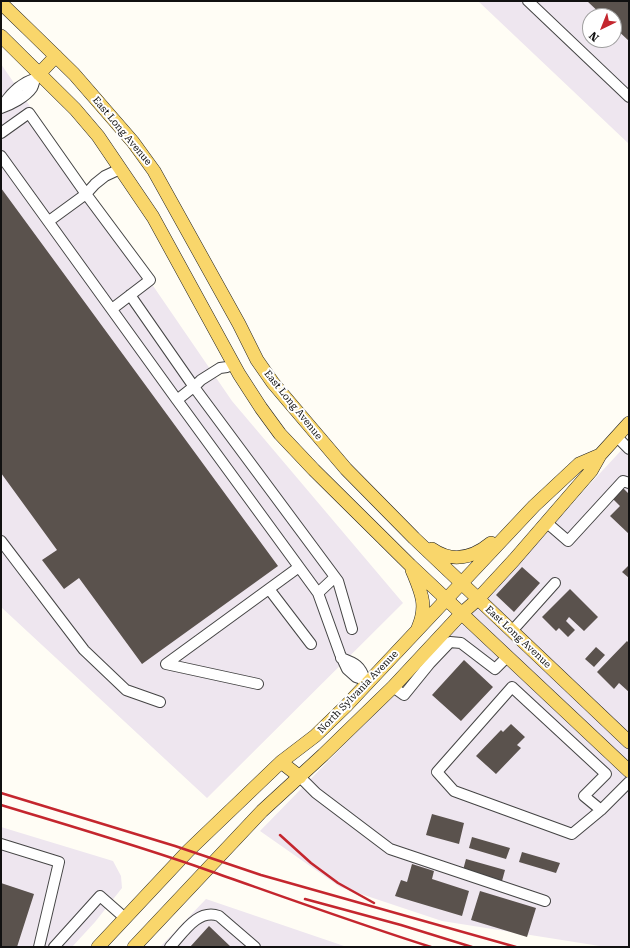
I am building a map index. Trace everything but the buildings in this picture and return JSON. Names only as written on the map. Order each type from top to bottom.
[{"type":"main road","name":"East Long Avenue","points":[[1,3],[74,74],[132,142],[154,171],[254,354],[273,384],[346,469],[414,538],[629,742]]},
{"type":"main road","points":[[1,36],[37,76],[79,114],[98,136],[117,171],[153,217],[230,365],[280,434],[314,470],[446,600],[629,771]]},
{"type":"main road","points":[[37,76],[56,56]]},
{"type":"main road","points":[[230,365],[254,354]]},
{"type":"main road","name":"North Sylvania Avenue","points":[[135,947],[262,811],[300,777],[393,687],[461,614],[478,599],[591,471],[600,455],[629,423]]},
{"type":"main road","name":"North Sylvania Avenue","points":[[98,947],[188,850],[281,762],[315,736],[346,706],[367,682],[531,510],[580,464],[600,455]]},
{"type":"main road","points":[[414,538],[435,552],[458,558],[470,556],[481,551],[531,510],[547,521]]},
{"type":"main road","points":[[410,565],[424,601],[423,617],[416,632]]},
{"type":"main road","points":[[281,762],[300,777]]},
{"type":"street","points":[[528,1],[629,97]]},
{"type":"street","points":[[1,132],[29,113],[150,280],[112,309]]},
{"type":"street","points":[[1,156],[318,593],[341,658],[347,669],[356,677],[367,682]]},
{"type":"street","points":[[49,221],[87,193],[105,176],[117,171]]},
{"type":"street","points":[[130,295],[338,581],[352,629]]},
{"type":"street","points":[[177,400],[201,380],[220,368],[230,365]]},
{"type":"street","points":[[617,437],[629,448]]},
{"type":"street","points":[[547,521],[568,541],[623,481],[629,483]]},
{"type":"street","points":[[1,541],[84,650],[126,690],[160,702]]},
{"type":"street","points":[[258,684],[166,664],[299,567]]},
{"type":"street","points":[[318,593],[335,577]]},
{"type":"street","points":[[512,631],[555,584]]},
{"type":"street","points":[[269,589],[311,644]]},
{"type":"street","points":[[393,687],[404,695],[430,663],[450,642],[461,643],[495,669],[507,657]]},
{"type":"street","points":[[601,810],[584,796],[606,774],[512,687],[438,772],[454,791],[572,834],[601,810],[629,782]]},
{"type":"street","points":[[300,777],[316,793],[390,849],[545,901]]},
{"type":"street","points":[[1,844],[59,862],[39,947]]},
{"type":"street","points":[[54,947],[100,896],[125,918]]},
{"type":"street","points":[[170,947],[197,918],[205,914],[212,913],[219,916],[255,947]]},
{"type":"shaded area","points":[[478,1],[629,1],[629,144]]},
{"type":"shaded area","points":[[1,64],[232,401],[403,603],[207,798],[1,607]]},
{"type":"shaded area","points":[[629,442],[629,947],[606,947],[442,921],[340,887],[260,831],[494,591]]},
{"type":"shaded area","points":[[1,827],[113,861],[121,876],[122,888],[95,922],[72,947],[1,947]]},
{"type":"shaded area","points":[[206,899],[347,947],[160,947]]},
{"type":"railway","points":[[1,793],[175,846],[261,875],[516,947]]},
{"type":"railway","points":[[1,805],[156,853],[431,947]]},
{"type":"railway","points":[[280,835],[311,863],[338,883],[374,903]]},
{"type":"railway","points":[[305,899],[401,925],[472,947]]}]
